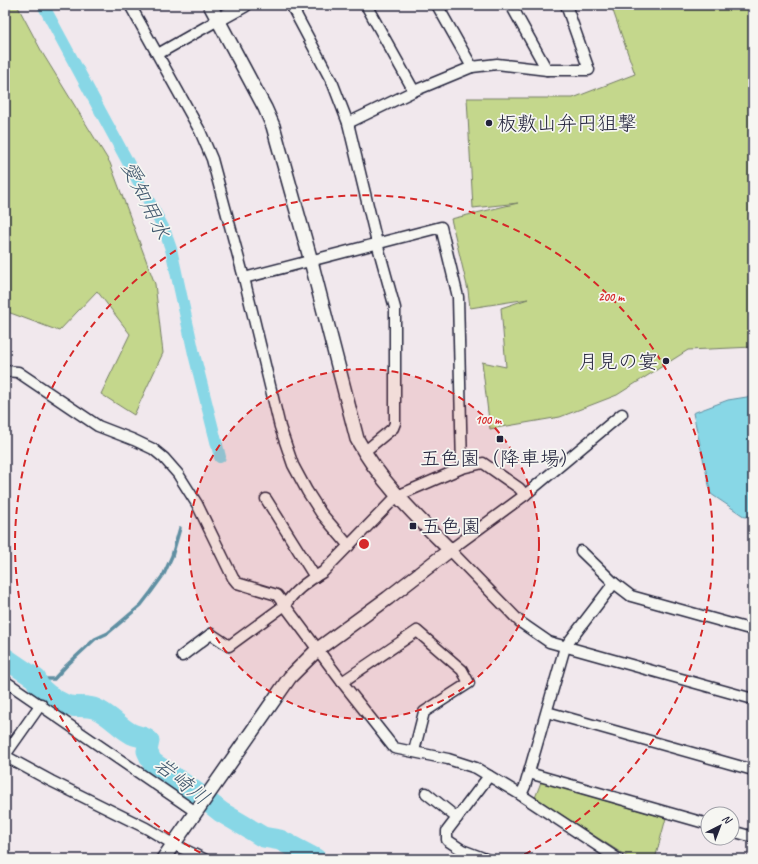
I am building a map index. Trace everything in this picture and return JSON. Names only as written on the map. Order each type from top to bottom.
[{"type":"street","points":[[130,5],[200,131],[212,159],[244,278],[280,427],[293,465],[306,491],[320,513],[349,546]]},
{"type":"street","points":[[210,5],[265,108],[272,126],[311,261],[357,439],[364,452],[397,496],[520,622],[549,642],[753,699]]},
{"type":"street","points":[[158,54],[245,5]]},
{"type":"street","points":[[291,5],[333,84],[348,123],[377,243],[395,308],[395,422],[393,428],[364,452]]},
{"type":"street","points":[[366,5],[414,91]]},
{"type":"street","points":[[437,5],[472,67]]},
{"type":"street","points":[[511,5],[547,70]]},
{"type":"street","points":[[348,123],[414,91],[472,67],[497,64],[547,70],[589,70],[566,5]]},
{"type":"street","points":[[244,278],[441,227],[458,297],[462,468]]},
{"type":"street","points":[[5,371],[18,372],[98,426],[153,449],[164,458],[178,474],[197,504],[233,578],[237,583],[277,595],[342,682],[394,748],[448,759],[476,768],[521,795],[618,859]]},
{"type":"street","points":[[163,859],[290,677],[318,649],[525,495],[622,414]]},
{"type":"street","points":[[182,656],[211,634],[229,646],[285,604],[290,596],[315,576],[323,572],[397,496],[462,468],[483,463],[519,488],[525,495]]},
{"type":"street","points":[[266,499],[315,576]]},
{"type":"street","points":[[581,550],[614,583],[631,596],[753,630]]},
{"type":"street","points":[[521,795],[547,712],[564,646],[614,583]]},
{"type":"street","points":[[342,682],[417,631],[462,670],[469,683],[424,712],[414,751]]},
{"type":"street","points":[[5,681],[41,704],[196,811]]},
{"type":"street","points":[[41,704],[5,755],[52,782],[146,828],[173,844],[204,859]]},
{"type":"street","points":[[547,712],[753,770]]},
{"type":"street","points":[[528,773],[700,822]]},
{"type":"street","points":[[486,859],[462,850],[447,840],[447,831],[489,776]]},
{"type":"street","points":[[426,793],[457,818]]},
{"type":"street","points":[[740,833],[753,837]]},
{"type":"green space","points":[[5,5],[17,5],[43,54],[110,163],[155,284],[163,353],[134,415],[101,394],[130,334],[97,291],[59,331],[5,311]]},
{"type":"green space","points":[[611,5],[753,5],[753,347],[688,350],[617,395],[560,417],[490,429],[482,362],[506,367],[501,308],[528,299],[470,308],[468,290],[451,219],[518,203],[473,208],[467,98],[573,98],[635,74]]},
{"type":"green space","points":[[541,782],[666,818],[655,859],[631,859],[535,798]]},
{"type":"water","points":[[753,396],[753,515],[745,517],[711,494],[693,413],[728,400]]},
{"type":"waterway","name":"愛知用水","points":[[43,5],[164,229],[171,249],[194,354],[220,457]]},
{"type":"waterway","points":[[36,679],[54,679],[95,639],[108,633],[141,605],[164,574],[172,556],[180,528]]},
{"type":"waterway","name":"岩崎川","points":[[5,658],[36,679],[40,687],[57,701],[70,706],[96,709],[132,734],[147,739],[149,741],[147,751],[152,762],[197,793],[221,812],[263,837],[280,840],[316,859]]},
{"type":"place","name":"板敷山弁円狙撃","points":[[489,123]]},
{"type":"place","name":"月見の宴","points":[[666,361]]},
{"type":"place","name":"五色園（降車場）","points":[[500,439]]},
{"type":"place","name":"五色園","points":[[413,526]]}]
